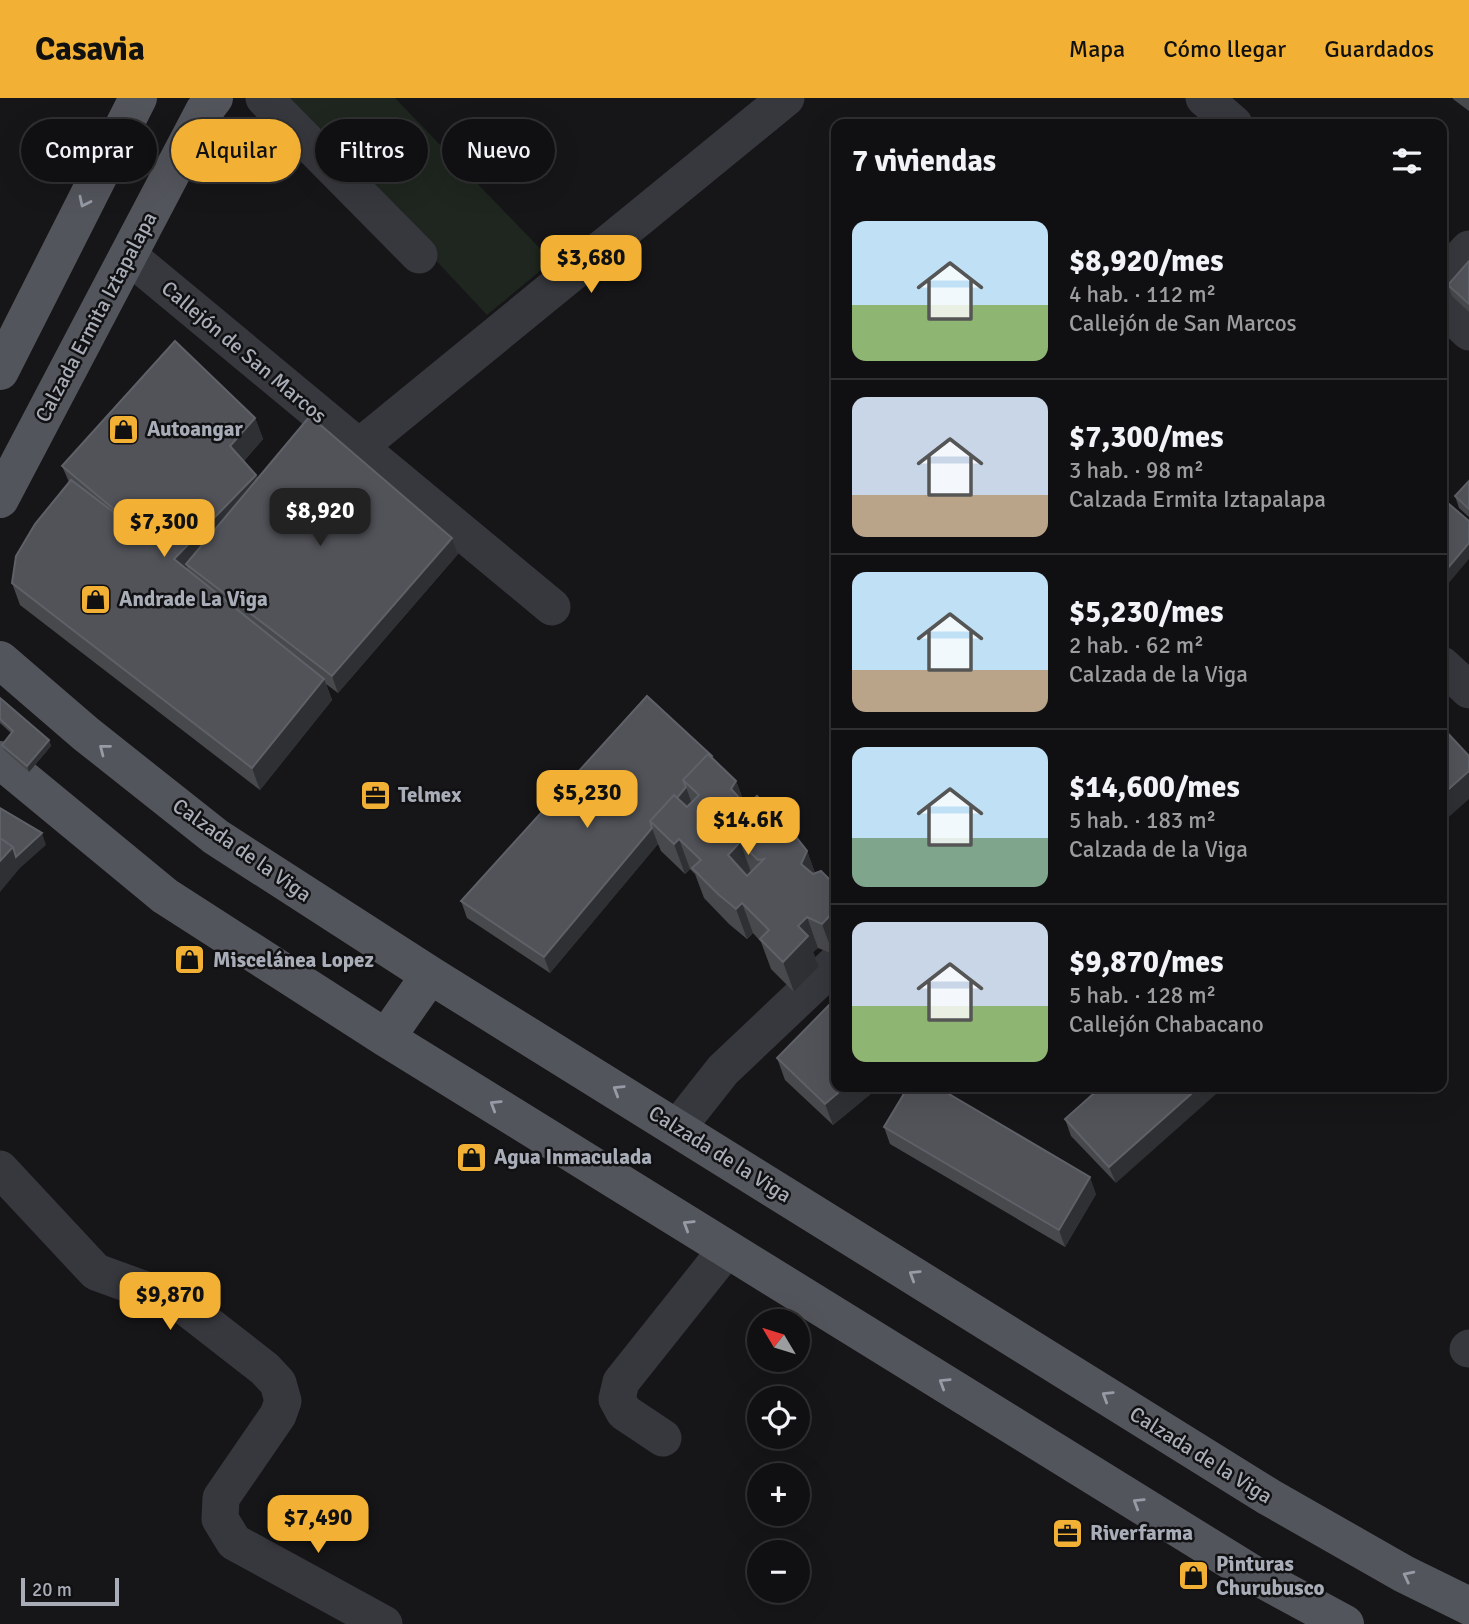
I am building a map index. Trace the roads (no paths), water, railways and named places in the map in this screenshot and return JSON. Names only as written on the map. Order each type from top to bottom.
[{"type":"main road","points":[[0,371],[138,98]]},
{"type":"main road","name":"Calzada Ermita Iztapalapa","points":[[0,499],[204,111],[214,98]]},
{"type":"main road","name":"Calzada de la Viga","points":[[0,660],[86,734],[216,837],[430,975],[1269,1497],[1404,1574],[1469,1605]]},
{"type":"main road","points":[[0,760],[165,896],[386,1038],[1251,1573],[1345,1624]]},
{"type":"main road","points":[[386,1038],[430,975]]},
{"type":"street","points":[[264,98],[419,255]]},
{"type":"street","points":[[359,447],[786,98]]},
{"type":"street","points":[[1204,98],[1228,119]]},
{"type":"street","points":[[1447,272],[1469,248]]},
{"type":"street","name":"Callejón de San Marcos","points":[[129,256],[552,607]]},
{"type":"street","points":[[1447,311],[1469,332]]},
{"type":"street","points":[[1447,669],[1469,690]]},
{"type":"street","points":[[678,1127],[723,1070],[831,967]]},
{"type":"street","points":[[0,1169],[96,1272],[178,1302],[265,1369],[278,1383],[283,1401],[278,1415],[221,1498],[220,1518],[234,1542],[384,1624]]},
{"type":"street","points":[[663,1438],[624,1412],[617,1399],[621,1382],[727,1250]]},
{"type":"place","name":"Autoangar","points":[[124,429]]},
{"type":"place","name":"Andrade La Viga","points":[[96,599]]},
{"type":"place","name":"Telmex","points":[[375,795]]},
{"type":"place","name":"Miscelánea Lopez","points":[[190,960]]},
{"type":"place","name":"Agua Inmaculada","points":[[471,1157]]},
{"type":"place","name":"Riverfarma","points":[[1067,1533]]},
{"type":"place","name":"Pinturas Churubusco","points":[[1193,1576]]}]
